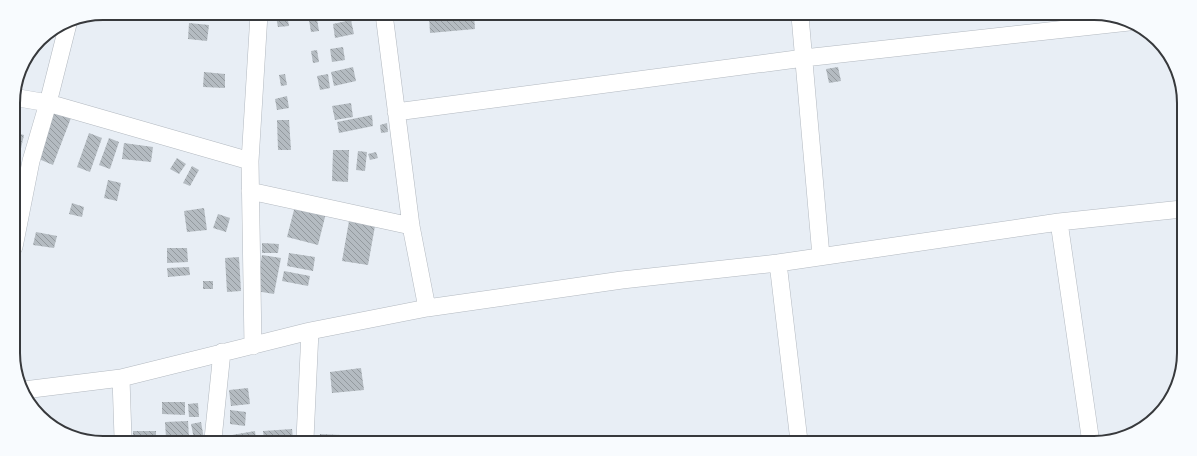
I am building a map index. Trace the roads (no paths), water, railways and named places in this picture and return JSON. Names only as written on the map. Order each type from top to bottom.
[{"type":"street","points":[[253,346],[250,161],[259,20]]},
{"type":"street","points":[[385,20],[411,226],[426,308]]},
{"type":"street","points":[[800,20],[821,256]]},
{"type":"street","points":[[396,112],[804,58],[1117,23]]},
{"type":"street","points":[[20,217],[31,161],[48,103],[66,29]]},
{"type":"street","points":[[20,98],[48,103],[250,161]]},
{"type":"street","points":[[250,191],[411,226]]},
{"type":"street","points":[[29,389],[121,378],[310,331],[426,308],[622,280],[778,263],[1059,222],[1177,210]]},
{"type":"street","points":[[1059,222],[1090,436]]},
{"type":"street","points":[[778,263],[799,436]]},
{"type":"street","points":[[305,436],[310,331]]},
{"type":"street","points":[[213,436],[222,352]]},
{"type":"street","points":[[121,378],[123,436]]}]
